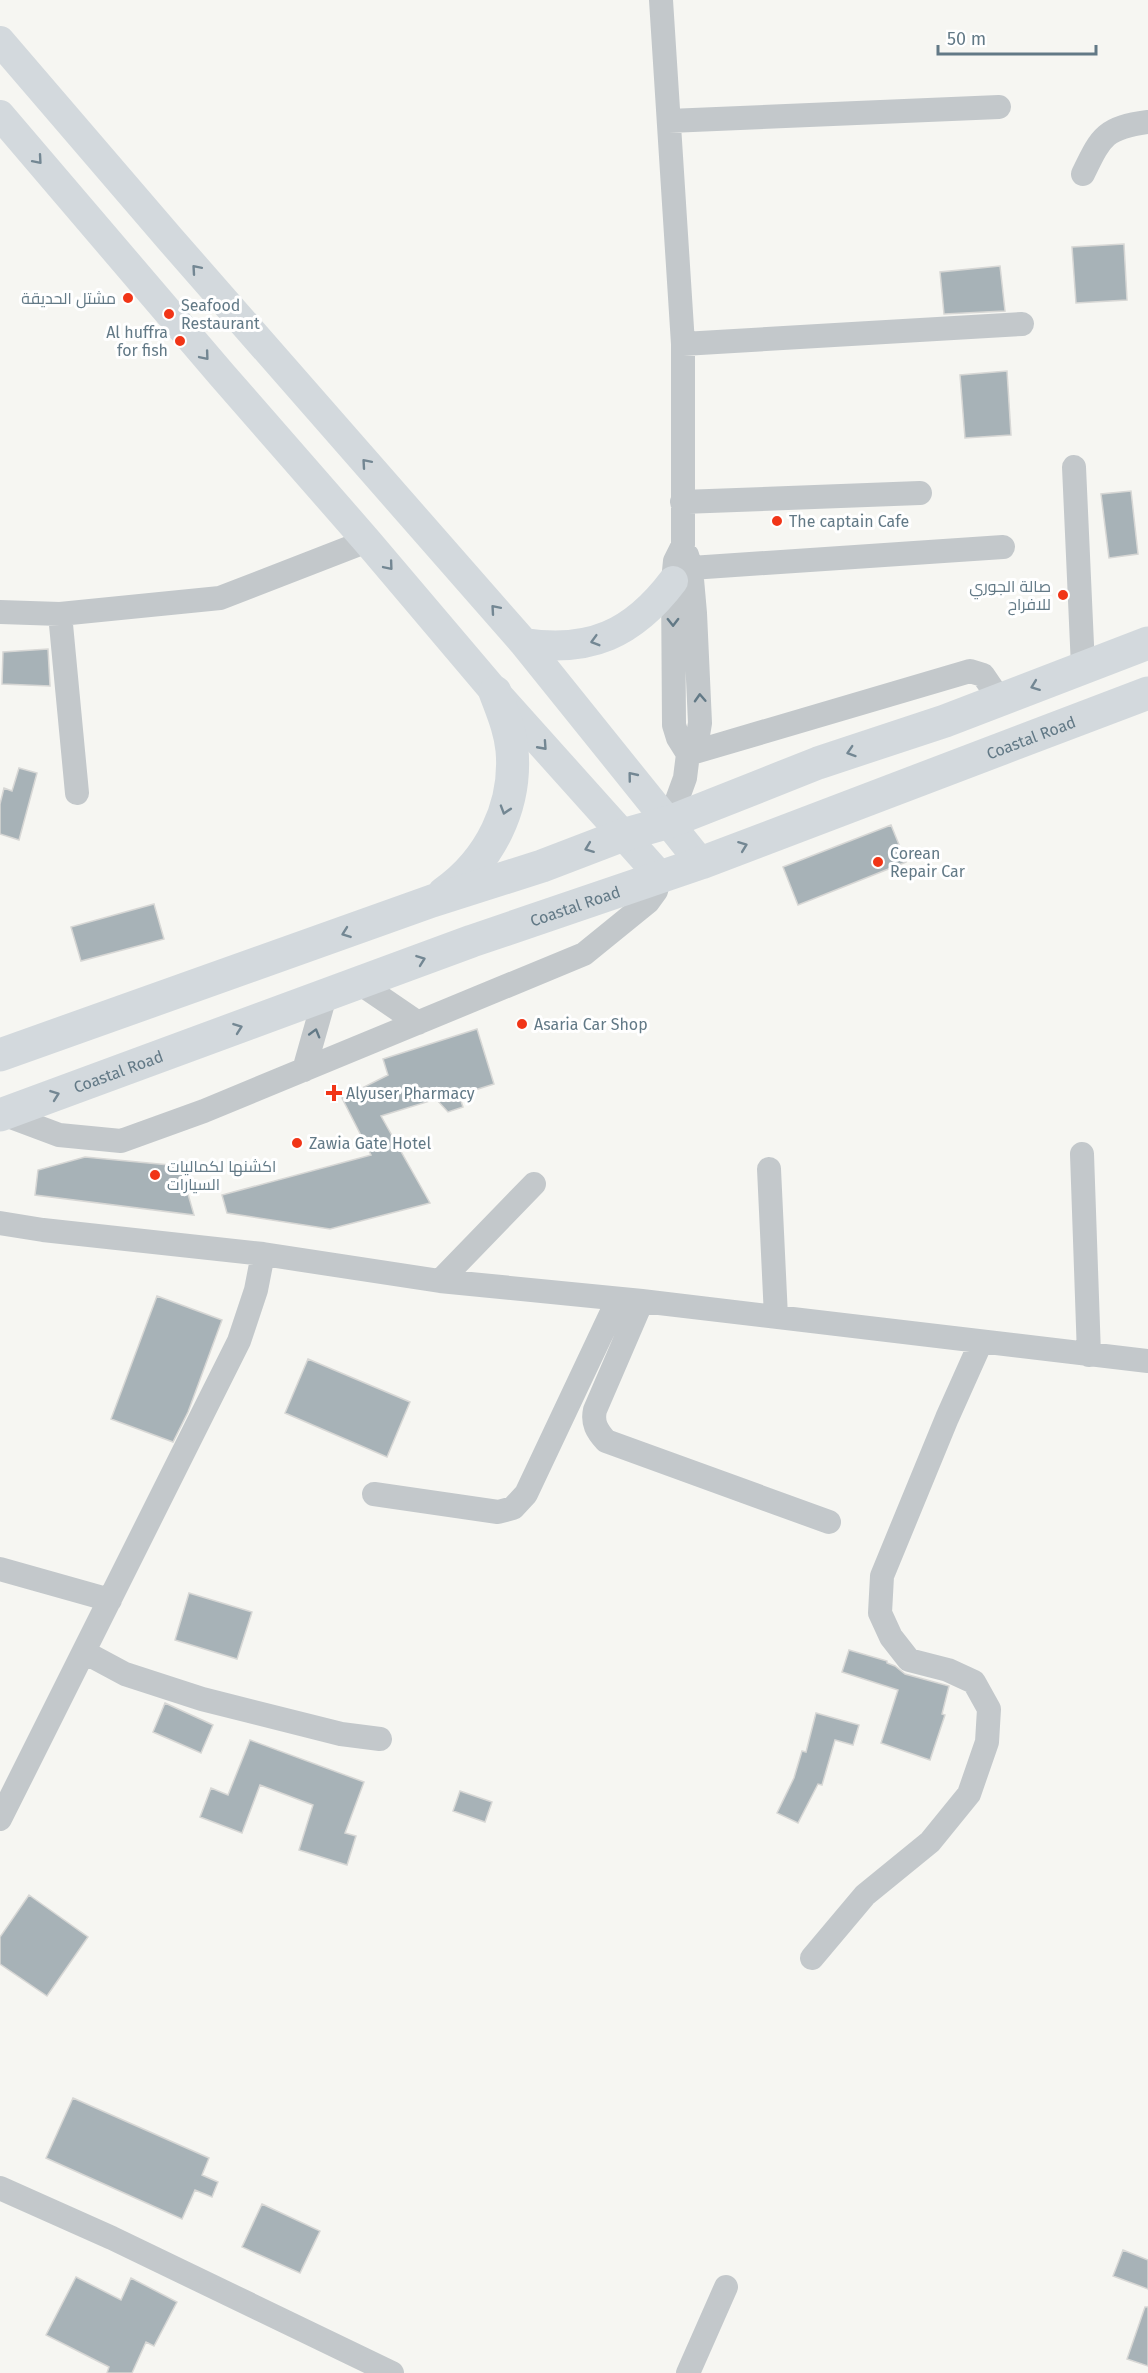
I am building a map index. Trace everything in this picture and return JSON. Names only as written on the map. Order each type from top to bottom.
[{"type":"highway","points":[[0,1055],[432,901],[542,866],[623,835],[669,822],[818,763],[945,721],[1148,643]]},
{"type":"highway","points":[[432,901],[457,884],[478,862],[495,837],[506,810],[512,780],[512,750],[506,720],[495,692]]},
{"type":"highway","name":"Coastal Road","points":[[2,1114],[358,982],[701,863],[1148,693]]},
{"type":"main road","points":[[0,41],[186,257],[525,642],[701,863]]},
{"type":"main road","points":[[0,116],[495,692],[660,876]]},
{"type":"main road","points":[[525,642],[549,646],[573,646],[597,641],[620,631],[640,618],[682,575]]},
{"type":"street","points":[[661,0],[683,344],[682,545],[675,561],[682,575],[674,725],[678,738],[688,754],[685,778],[669,822]]},
{"type":"street","points":[[669,122],[999,107]]},
{"type":"street","points":[[1083,174],[1096,147],[1107,133],[1148,122]]},
{"type":"street","points":[[683,344],[1022,324]]},
{"type":"street","points":[[1074,467],[1083,667]]},
{"type":"street","points":[[682,502],[920,493]]},
{"type":"street","points":[[0,612],[60,614],[220,598],[367,541]]},
{"type":"street","points":[[682,575],[1003,547]]},
{"type":"street","points":[[60,614],[77,794]]},
{"type":"street","points":[[688,754],[970,671],[983,675],[999,700]]},
{"type":"street","points":[[2,1114],[58,1135],[121,1141],[204,1111],[584,954],[648,902],[656,891],[660,876]]},
{"type":"street","points":[[358,982],[418,1023]]},
{"type":"street","points":[[304,1070],[325,996]]},
{"type":"street","points":[[1082,1154],[1089,1355]]},
{"type":"street","points":[[769,1169],[776,1317]]},
{"type":"street","points":[[440,1281],[534,1184]]},
{"type":"street","points":[[0,1223],[43,1230],[263,1254],[440,1281],[642,1301],[1148,1362]]},
{"type":"street","points":[[0,1819],[239,1341],[256,1290],[263,1254]]},
{"type":"street","points":[[374,1494],[498,1512],[513,1508],[526,1494],[618,1299]]},
{"type":"street","points":[[642,1301],[595,1410],[593,1417],[598,1432],[606,1441],[829,1522]]},
{"type":"street","points":[[812,1958],[865,1895],[930,1842],[963,1802],[969,1794],[987,1742],[989,1709],[974,1682],[948,1670],[909,1660],[891,1637],[880,1613],[882,1576],[981,1342]]},
{"type":"street","points":[[0,1569],[110,1600]]},
{"type":"street","points":[[84,1652],[125,1674],[202,1699],[341,1734],[380,1739]]},
{"type":"street","points":[[0,2188],[112,2238],[392,2373]]},
{"type":"street","points":[[688,2373],[726,2287]]},
{"type":"building","points":[[1124,244],[1127,300],[1076,303],[1072,247]]},
{"type":"building","points":[[1000,266],[1005,311],[944,314],[940,272]]},
{"type":"building","points":[[1007,371],[1011,435],[965,438],[960,375]]},
{"type":"building","points":[[1131,491],[1138,554],[1109,558],[1101,494]]},
{"type":"building","points":[[48,649],[50,686],[2,684],[3,652]]},
{"type":"building","points":[[19,768],[37,773],[19,840],[0,834],[0,804],[4,788],[12,791]]},
{"type":"building","points":[[891,825],[906,862],[798,905],[783,867]]},
{"type":"building","points":[[154,904],[164,939],[81,961],[71,927]]},
{"type":"building","points":[[477,1029],[494,1084],[459,1095],[463,1107],[448,1112],[436,1099],[381,1116],[430,1203],[330,1229],[227,1213],[222,1195],[371,1155],[342,1098],[388,1075],[383,1059]]},
{"type":"building","points":[[85,1157],[180,1166],[194,1215],[35,1195],[38,1170]]},
{"type":"building","points":[[157,1296],[222,1320],[188,1412],[173,1442],[111,1419]]},
{"type":"building","points":[[308,1359],[410,1402],[387,1457],[285,1413]]},
{"type":"building","points":[[189,1593],[252,1612],[237,1659],[175,1640]]},
{"type":"building","points":[[849,1650],[887,1661],[905,1674],[949,1686],[942,1714],[945,1715],[930,1760],[881,1743],[898,1690],[842,1672]]},
{"type":"building","points":[[165,1703],[213,1725],[201,1753],[153,1732]]},
{"type":"building","points":[[816,1713],[859,1725],[853,1745],[835,1740],[822,1785],[818,1784],[798,1823],[777,1813],[794,1778],[802,1751],[806,1752]]},
{"type":"building","points":[[250,1740],[364,1782],[345,1833],[356,1836],[347,1865],[299,1850],[313,1805],[260,1785],[242,1833],[200,1817],[211,1788],[228,1795]]},
{"type":"building","points":[[460,1791],[492,1802],[485,1822],[453,1811]]},
{"type":"building","points":[[29,1895],[88,1937],[47,1996],[0,1964],[0,1937]]},
{"type":"building","points":[[73,2098],[209,2158],[202,2175],[218,2182],[212,2197],[195,2190],[182,2219],[46,2158]]},
{"type":"building","points":[[262,2204],[320,2231],[300,2273],[242,2247]]},
{"type":"building","points":[[1123,2250],[1148,2260],[1148,2289],[1113,2276]]},
{"type":"building","points":[[76,2277],[121,2300],[131,2278],[177,2302],[154,2346],[146,2342],[132,2373],[107,2373],[109,2367],[46,2335]]},
{"type":"building","points":[[1145,2307],[1148,2307],[1148,2366],[1127,2359]]},
{"type":"place","name":"مشتل الحديقة","points":[[128,298]]},
{"type":"place","name":"Seafood Restaurant","points":[[169,314]]},
{"type":"place","name":"Al huffra for fish","points":[[180,341]]},
{"type":"place","name":"The captain Cafe","points":[[777,521]]},
{"type":"place","name":"صالة الجوري للافراح","points":[[1063,595]]},
{"type":"place","name":"Corean Repair Car","points":[[878,862]]},
{"type":"place","name":"Asaria Car Shop","points":[[522,1024]]},
{"type":"place","name":"Alyuser Pharmacy","points":[[334,1093]]},
{"type":"place","name":"Zawia Gate Hotel","points":[[297,1143]]},
{"type":"place","name":"اكشنها لكماليات السيارات","points":[[155,1175]]}]
